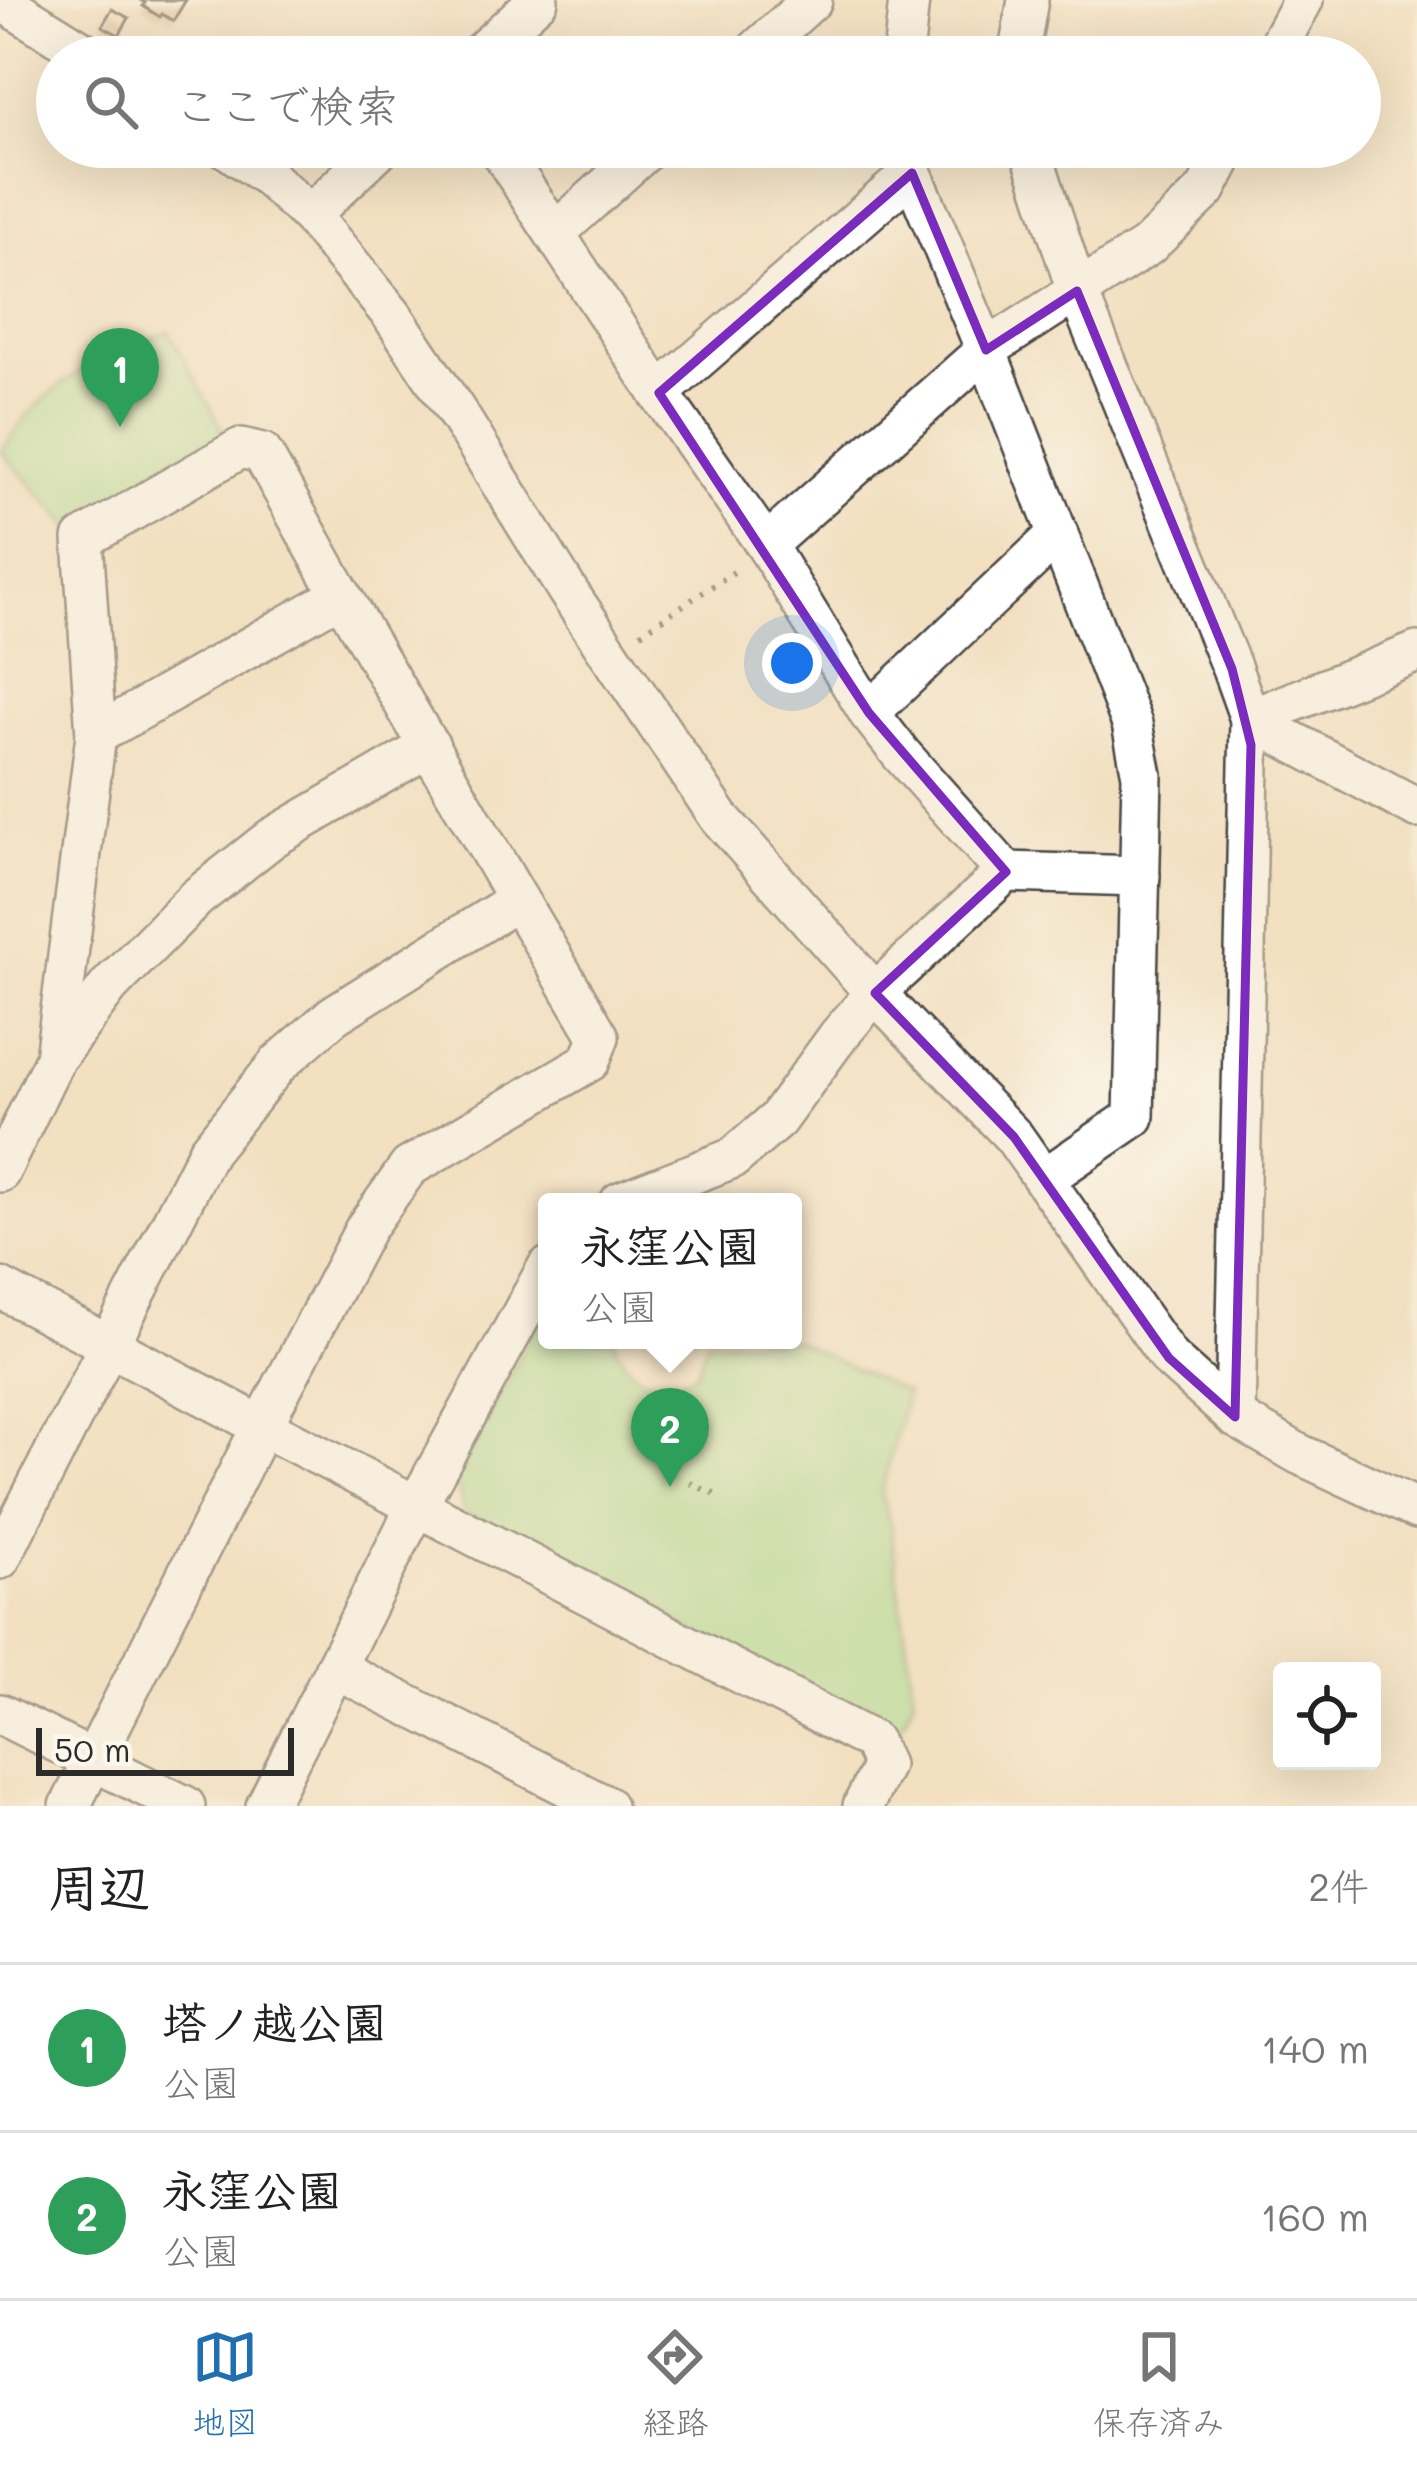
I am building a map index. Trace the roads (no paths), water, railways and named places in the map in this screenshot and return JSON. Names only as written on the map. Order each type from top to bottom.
[{"type":"street","points":[[0,0],[58,36]]},
{"type":"street","points":[[499,36],[538,0]]},
{"type":"street","points":[[772,36],[812,0]]},
{"type":"street","points":[[905,36],[909,0]]},
{"type":"street","points":[[1022,36],[1028,0]]},
{"type":"street","points":[[1282,36],[1303,0]]},
{"type":"street","points":[[256,168],[310,215],[415,350],[719,817],[875,993],[1014,1137],[1168,1358],[1235,1418],[1417,1509]]},
{"type":"street","points":[[310,215],[358,168]]},
{"type":"street","points":[[512,168],[659,393],[766,545],[869,712],[1006,872]]},
{"type":"street","points":[[555,233],[627,168]]},
{"type":"street","points":[[659,393],[900,168]]},
{"type":"street","points":[[912,168],[1132,724],[1142,775],[1134,1117],[1045,1178]]},
{"type":"street","points":[[1037,168],[1077,291],[1250,718],[1235,1418]]},
{"type":"street","points":[[766,545],[986,350],[1149,245],[1206,190],[1217,168]]},
{"type":"street","points":[[55,1058],[96,735],[82,539],[241,448],[262,453],[599,1037],[590,1060],[409,1167],[367,1227],[70,1806]]},
{"type":"street","points":[[869,712],[1058,534]]},
{"type":"street","points":[[96,735],[341,595]]},
{"type":"street","points":[[1250,718],[1417,652]]},
{"type":"street","points":[[1250,718],[1417,808]]},
{"type":"street","points":[[0,1172],[55,1058],[110,986],[196,898],[272,838],[430,746]]},
{"type":"street","points":[[643,1193],[733,1158],[777,1120],[875,993],[1006,872],[1140,876]]},
{"type":"street","points":[[0,1559],[208,1151],[278,1064],[334,1015],[518,900]]},
{"type":"street","points":[[266,1806],[416,1507],[538,1284]]},
{"type":"street","points":[[0,1288],[872,1741],[883,1765],[863,1806]]},
{"type":"street","points":[[335,1668],[606,1806]]},
{"type":"street","points":[[0,1714],[185,1806]]},
{"type":"place","name":"塔ノ越公園","points":[[120,427]]},
{"type":"place","name":"永窪公園","points":[[670,1487]]}]
